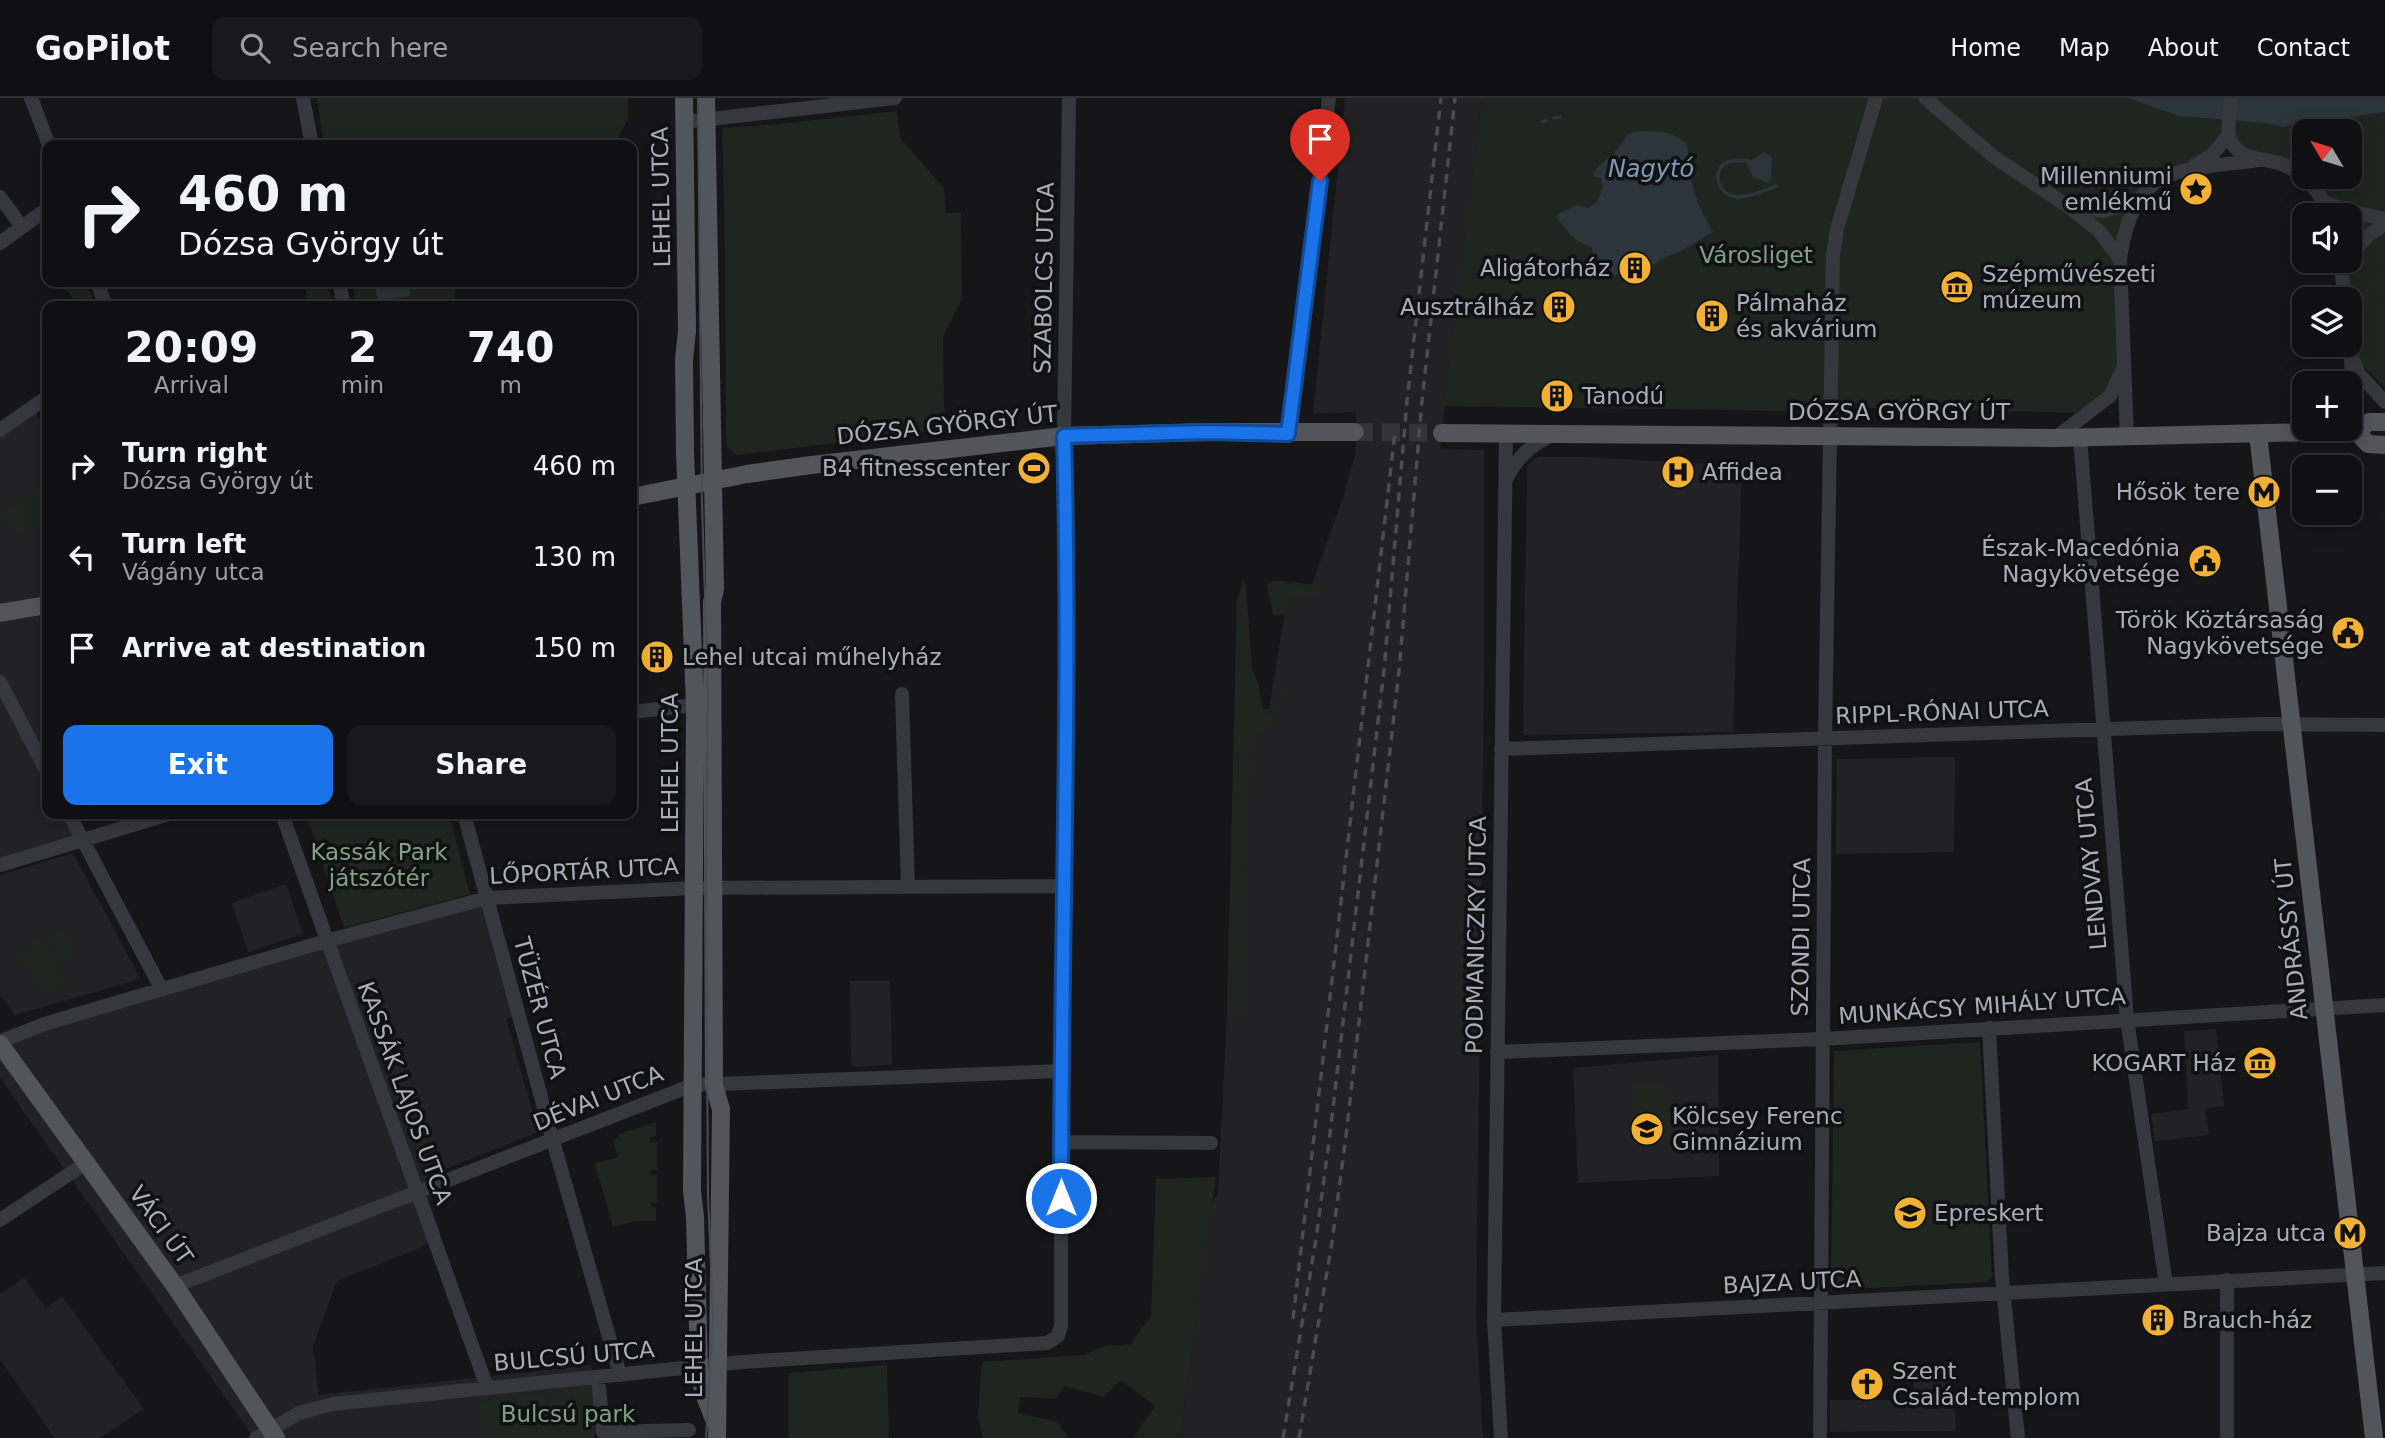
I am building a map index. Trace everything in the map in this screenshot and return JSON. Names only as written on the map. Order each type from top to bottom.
[{"type":"main road","name":"LEHEL UTCA","points":[[684,98],[687,331],[684,360],[695,705],[692,1191],[699,1367],[703,1391],[717,1431]]},
{"type":"main road","name":"LEHEL UTCA","points":[[706,98],[715,589],[712,601],[715,1085],[721,1109],[717,1431]]},
{"type":"main road","name":"DÓZSA GYÖRGY ÚT","points":[[2362,426],[2369,422],[2385,422]]},
{"type":"main road","name":"DÓZSA GYÖRGY ÚT","points":[[637,496],[811,465],[1064,436],[1355,432]]},
{"type":"main road","name":"DÓZSA GYÖRGY ÚT","points":[[1442,433],[2080,438],[2292,433]]},
{"type":"main road","name":"ANDRÁSSY ÚT","points":[[2258,434],[2374,1438]]},
{"type":"main road","points":[[2362,437],[2368,444],[2385,445]]},
{"type":"main road","points":[[0,614],[42,606]]},
{"type":"main road","name":"VÁCI ÚT","points":[[0,1043],[175,1286],[267,1435]]},
{"type":"street","points":[[31,98],[47,140]]},
{"type":"street","points":[[303,98],[311,140]]},
{"type":"street","points":[[684,122],[895,98]]},
{"type":"street","name":"SZABOLCS UTCA","points":[[1054,1339],[1061,1326],[1061,1071],[1066,886],[1067,545],[1064,436],[1069,98]]},
{"type":"street","points":[[1288,434],[1309,280],[1329,98]]},
{"type":"street","points":[[1925,98],[1994,157],[2069,206],[2099,231],[2120,259]]},
{"type":"street","points":[[2231,98],[2231,143],[2238,150],[2258,160]]},
{"type":"street","name":"SZONDI UTCA","points":[[1820,1438],[1825,738],[1833,256],[1837,229],[1875,99]]},
{"type":"street","points":[[2180,173],[2212,155],[2229,132]]},
{"type":"street","points":[[2127,437],[2120,259],[2126,227],[2140,201],[2161,179],[2180,173],[2258,160],[2279,163],[2295,171],[2312,186],[2323,203]]},
{"type":"street","points":[[0,197],[22,227]]},
{"type":"street","points":[[2069,206],[2103,211],[2140,201]]},
{"type":"street","points":[[0,243],[42,213]]},
{"type":"street","points":[[2362,214],[2385,219]]},
{"type":"street","points":[[2362,241],[2372,231],[2385,225]]},
{"type":"street","points":[[2353,357],[2359,374],[2385,402]]},
{"type":"street","points":[[2055,438],[2109,396],[2124,367]]},
{"type":"street","points":[[0,430],[42,401]]},
{"type":"street","name":"PODMANICZKY UTCA","points":[[1501,1438],[1494,1320],[1506,433]]},
{"type":"street","points":[[1505,480],[1515,461],[1529,447],[1554,433]]},
{"type":"street","name":"LENDVAY UTCA","points":[[2080,438],[2127,1020],[2166,1284]]},
{"type":"street","points":[[0,682],[42,762]]},
{"type":"street","points":[[902,694],[908,887]]},
{"type":"street","points":[[637,711],[695,705]]},
{"type":"street","name":"RIPPL-RÓNAI UTCA","points":[[1501,749],[2263,724],[2385,724]]},
{"type":"street","points":[[72,819],[162,989]]},
{"type":"street","points":[[0,865],[152,819]]},
{"type":"street","name":"KASSÁK LAJOS UTCA","points":[[284,819],[487,1387]]},
{"type":"street","name":"TÜZÉR UTCA","points":[[465,819],[552,1141],[620,1375]]},
{"type":"street","name":"LŐPORTÁR UTCA","points":[[0,1043],[44,1024],[326,941],[487,898],[694,888],[1066,886]]},
{"type":"street","name":"MUNKÁCSY MIHÁLY UTCA","points":[[1497,1052],[1822,1039],[2385,1005]]},
{"type":"street","points":[[1989,1028],[2004,1293],[2018,1438]]},
{"type":"street","name":"DÉVAI UTCA","points":[[175,1286],[693,1085],[1061,1071]]},
{"type":"street","points":[[1061,1142],[1211,1143]]},
{"type":"street","points":[[0,1220],[86,1163]]},
{"type":"street","name":"BAJZA UTCA","points":[[1494,1320],[2385,1273]]},
{"type":"street","points":[[2227,1280],[2227,1438]]},
{"type":"street","name":"BULCSÚ UTCA","points":[[267,1435],[299,1413],[333,1404],[768,1360],[1046,1343],[1054,1339]]},
{"type":"street","points":[[598,1377],[603,1432],[689,1430]]},
{"type":"shaded area","points":[[1345,98],[1482,98],[1440,449],[1484,450],[1476,1317],[1483,1438],[1180,1438],[1198,1306],[1162,1304],[1218,1192],[1234,876],[1234,705],[1269,709],[1290,581],[1312,585],[1356,453],[1356,412],[1313,414]]},
{"type":"shaded area","points":[[28,402],[42,422],[42,819],[78,819],[85,833],[0,861],[0,423]]},
{"type":"shaded area","points":[[1540,457],[1742,466],[1733,732],[1523,735],[1527,466]]},
{"type":"shaded area","points":[[1955,757],[1954,852],[1836,854],[1837,759]]},
{"type":"shaded area","points":[[73,853],[141,979],[15,1015],[0,995],[0,875]]},
{"type":"shaded area","points":[[286,884],[303,934],[248,952],[232,903]]},
{"type":"shaded area","points":[[482,896],[515,1015],[506,1019],[538,1132],[433,1174],[429,1199],[441,1236],[415,1250],[337,1281],[313,1346],[319,1395],[592,1365],[595,1438],[254,1438],[0,1078],[0,1034],[5,1030]]},
{"type":"shaded area","points":[[850,981],[890,981],[892,1065],[851,1067]]},
{"type":"shaded area","points":[[2216,1029],[2224,1106],[2205,1108],[2209,1135],[2155,1141],[2151,1114],[2188,1109],[2184,1031]]},
{"type":"shaded area","name":"Kölcsey Ferenc Gimnázium","points":[[1718,1055],[1719,1176],[1578,1183],[1573,1068]]},
{"type":"shaded area","points":[[24,1278],[46,1308],[62,1296],[144,1409],[101,1438],[54,1438],[0,1359],[0,1294]]},
{"type":"shaded area","points":[[1914,1363],[1952,1363],[1956,1431],[1830,1432],[1830,1400],[1913,1400]]},
{"type":"green space","points":[[317,98],[628,98],[628,119],[617,140],[323,140]]},
{"type":"green space","name":"Városliget","points":[[1482,98],[2128,98],[2178,116],[2292,126],[2292,176],[2238,150],[2221,146],[2162,179],[2126,227],[2124,367],[2083,413],[1797,406],[1790,411],[1444,406]]},
{"type":"green space","points":[[897,111],[900,138],[944,188],[946,213],[961,213],[962,299],[943,337],[947,429],[737,455],[727,447],[726,437],[722,128]]},
{"type":"green space","name":"Városliget","points":[[2385,112],[2385,388],[2354,357],[2362,357],[2362,287],[2346,287],[2342,274],[2362,273],[2362,203],[2322,203],[2314,189],[2362,189],[2362,119],[2337,119]]},
{"type":"green space","points":[[65,287],[88,287],[94,301],[74,301]]},
{"type":"green space","points":[[306,287],[328,287],[331,301],[307,301]]},
{"type":"green space","points":[[353,287],[456,287],[454,301],[356,301]]},
{"type":"green space","points":[[42,486],[42,530],[18,535],[2,514]]},
{"type":"green space","points":[[1243,581],[1246,585],[1252,669],[1259,686],[1263,715],[1274,713],[1285,673],[1282,708],[1277,723],[1258,733],[1251,744],[1242,1025],[1227,1011],[1237,600]]},
{"type":"green space","points":[[1274,581],[1299,586],[1316,583],[1322,589],[1319,596],[1291,595],[1286,615],[1273,615],[1267,585]]},
{"type":"green space","name":"Kassák Park játszótér","points":[[308,819],[450,819],[470,894],[344,928]]},
{"type":"green space","points":[[64,929],[78,955],[63,963],[49,938]]},
{"type":"green space","points":[[38,938],[69,980],[47,996],[16,953]]},
{"type":"green space","name":"Epreskert","points":[[1980,1042],[1992,1277],[1988,1282],[1831,1290],[1834,1051]]},
{"type":"green space","points":[[1667,1082],[1671,1139],[1636,1141],[1633,1084]]},
{"type":"green space","points":[[656,1122],[656,1136],[650,1137],[650,1142],[657,1142],[657,1170],[651,1170],[650,1175],[657,1175],[657,1202],[651,1203],[651,1207],[656,1207],[656,1221],[635,1221],[613,1227],[595,1164],[618,1157],[613,1140],[619,1137],[619,1134]]},
{"type":"green space","points":[[1216,1177],[1180,1438],[1133,1438],[1155,1406],[1121,1380],[1104,1397],[1064,1386],[1056,1399],[1020,1397],[1018,1413],[1057,1422],[1069,1438],[983,1438],[978,1417],[982,1362],[1084,1355],[1105,1346],[1133,1344],[1133,1340],[1151,1316],[1156,1179]]},
{"type":"green space","points":[[887,1365],[889,1438],[789,1438],[789,1373]]},
{"type":"green space","name":"Bulcsú park","points":[[594,1387],[595,1438],[484,1438],[478,1402]]},
{"type":"water","points":[[2128,98],[2385,98],[2385,112],[2337,119],[2292,119],[2292,126],[2283,127],[2178,116]]},
{"type":"water","name":"Nagytó","points":[[1635,132],[1667,133],[1687,144],[1694,190],[1713,232],[1651,267],[1593,278],[1592,247],[1575,239],[1556,216],[1576,205],[1588,208],[1596,203],[1603,188],[1601,178],[1595,177],[1594,172],[1616,151],[1626,135]]},
{"type":"water","points":[[1764,152],[1772,157],[1771,178],[1768,183],[1753,177],[1747,164],[1748,159],[1752,160]]},
{"type":"water","points":[[375,287],[409,287],[410,296],[378,301]]},
{"type":"waterway","points":[[1554,118],[1560,117]]},
{"type":"waterway","points":[[1542,122],[1546,121]]},
{"type":"waterway","points":[[1748,161],[1731,161],[1720,169],[1718,182],[1726,193],[1744,197],[1776,186]]},
{"type":"tunnel","points":[[1355,432],[1442,433]]},
{"type":"tram line","points":[[698,98],[702,503],[708,692],[708,1195],[713,1316],[706,1438]]},
{"type":"railway","points":[[1283,1438],[1316,1239],[1330,1134],[1384,670],[1407,401],[1441,98]]},
{"type":"railway","points":[[1299,1438],[1332,1242],[1346,1136],[1399,671],[1422,401],[1455,98]]},
{"type":"railway","points":[[1293,1319],[1395,432]]},
{"type":"place","name":"Millenniumi emlékmű","points":[[2196,189]]},
{"type":"place","name":"Aligátorház","points":[[1635,268]]},
{"type":"place","name":"Szépművészeti múzeum","points":[[1957,287]]},
{"type":"place","name":"Ausztrálház","points":[[1559,307]]},
{"type":"place","name":"Pálmaház és akvárium","points":[[1712,316]]},
{"type":"place","name":"Tanodú","points":[[1557,396]]},
{"type":"place","name":"B4 fitnesscenter","points":[[1034,468]]},
{"type":"place","name":"Affidea","points":[[1678,472]]},
{"type":"place","name":"Hősök tere","points":[[2264,492]]},
{"type":"place","name":"Észak-Macedónia Nagykövetsége","points":[[2205,561]]},
{"type":"place","name":"Török Köztársaság Nagykövetsége","points":[[2348,633]]},
{"type":"place","name":"Lehel utcai műhelyház","points":[[657,657]]},
{"type":"place","name":"KOGART Ház","points":[[2260,1063]]},
{"type":"place","name":"Kölcsey Ferenc Gimnázium","points":[[1647,1129]]},
{"type":"place","name":"Epreskert","points":[[1910,1213]]},
{"type":"place","name":"Bajza utca","points":[[2350,1233]]},
{"type":"place","name":"Brauch-ház","points":[[2158,1320]]},
{"type":"place","name":"Szent Család-templom","points":[[1867,1384]]},
{"type":"route","points":[[1061,1198],[1066,872],[1067,545],[1064,436],[1208,432],[1288,434],[1320,181]]}]
